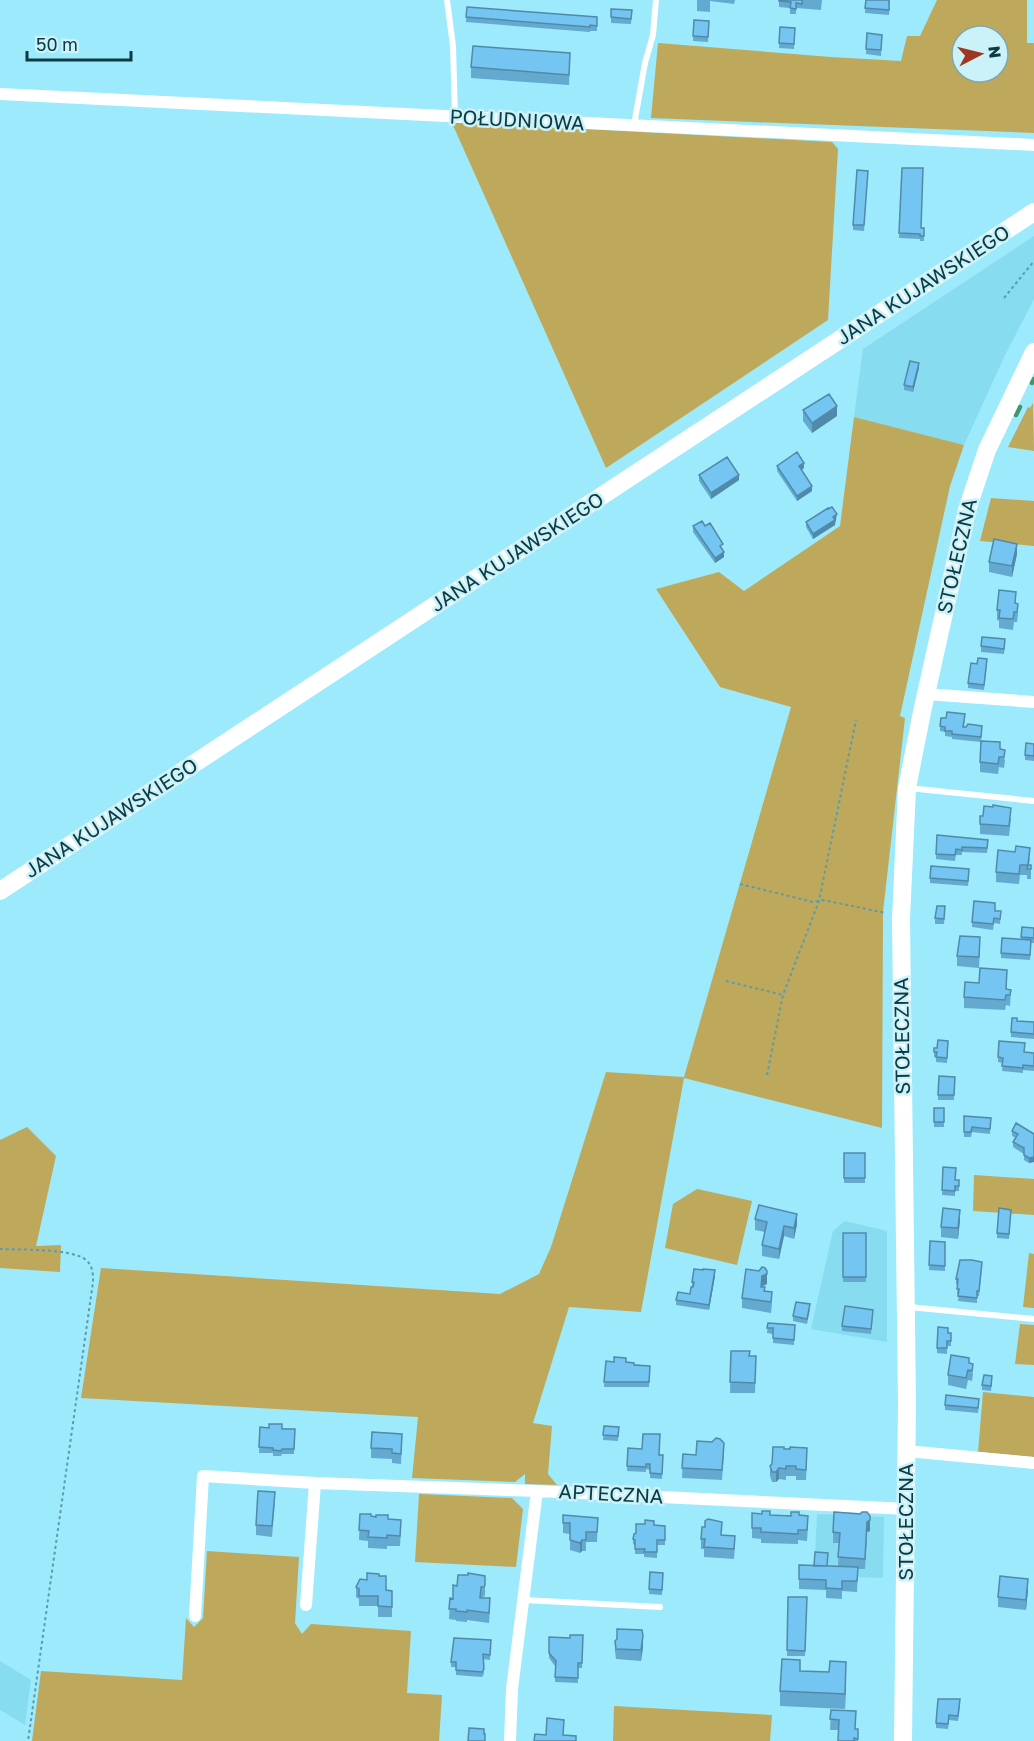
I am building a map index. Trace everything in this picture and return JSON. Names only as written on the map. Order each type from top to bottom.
[{"type":"main road","name":"JANA KUJAWSKIEGO","points":[[0,891],[1034,212]]},
{"type":"main road","name":"STOŁECZNA","points":[[903,1741],[907,1404],[901,918],[907,788],[950,583],[974,487],[994,434],[1034,352]]},
{"type":"street","name":"POŁUDNIOWA","points":[[0,94],[1034,145]]},
{"type":"street","points":[[926,694],[1034,702]]},
{"type":"street","points":[[907,1451],[1034,1463]]},
{"type":"street","name":"APTECZNA","points":[[195,1616],[203,1476],[907,1509]]},
{"type":"street","points":[[306,1605],[315,1483]]},
{"type":"street","points":[[510,1741],[512,1689],[537,1491]]},
{"type":"lane","points":[[447,0],[453,45],[455,117]]},
{"type":"lane","points":[[634,125],[645,63],[653,35],[656,0]]},
{"type":"lane","points":[[907,788],[1034,801]]},
{"type":"lane","points":[[905,1307],[1034,1318]]},
{"type":"lane","points":[[524,1600],[660,1607]]},
{"type":"path","points":[[1004,298],[1034,261]]},
{"type":"path","points":[[767,1075],[783,995],[819,901],[856,720]]},
{"type":"path","points":[[740,884],[813,902],[824,900],[886,913]]},
{"type":"path","points":[[726,981],[783,995]]},
{"type":"path","points":[[0,1249],[78,1255],[93,1269],[28,1741]]},
{"type":"shaded area","points":[[937,0],[1027,0],[1027,43],[1034,43],[1034,133],[651,118],[658,43],[901,61],[907,36],[920,36]]},
{"type":"shaded area","points":[[452,123],[832,142],[838,149],[828,320],[606,468]]},
{"type":"shaded area","points":[[1034,236],[1034,299],[1005,355],[964,445],[854,417],[863,349]]},
{"type":"shaded area","points":[[1033,403],[1034,451],[1008,447],[1028,407],[1030,408]]},
{"type":"shaded area","points":[[854,417],[964,445],[950,486],[900,716],[905,718],[883,912],[882,1128],[684,1078],[641,1312],[569,1307],[533,1423],[552,1426],[548,1474],[557,1485],[525,1484],[525,1474],[515,1482],[412,1478],[418,1417],[81,1398],[101,1268],[500,1294],[539,1274],[551,1247],[606,1072],[684,1077],[791,707],[720,687],[656,589],[719,572],[744,591],[840,526]]},
{"type":"shaded area","points":[[991,498],[1034,501],[1034,546],[980,541]]},
{"type":"shaded area","points":[[27,1127],[56,1156],[36,1246],[61,1245],[60,1272],[0,1268],[0,1140]]},
{"type":"shaded area","points":[[974,1175],[1034,1179],[1034,1215],[973,1211]]},
{"type":"shaded area","points":[[697,1189],[752,1201],[737,1265],[665,1248],[673,1204]]},
{"type":"shaded area","points":[[845,1221],[887,1231],[887,1342],[811,1329],[833,1231]]},
{"type":"shaded area","points":[[1029,1253],[1034,1254],[1034,1308],[1023,1307]]},
{"type":"shaded area","points":[[1020,1324],[1034,1325],[1034,1365],[1015,1364]]},
{"type":"shaded area","points":[[983,1392],[1034,1397],[1034,1457],[978,1452]]},
{"type":"shaded area","points":[[419,1494],[512,1498],[523,1509],[516,1567],[415,1562]]},
{"type":"shaded area","points":[[817,1514],[884,1517],[883,1578],[814,1576]]},
{"type":"shaded area","points":[[207,1551],[299,1557],[295,1623],[302,1634],[311,1624],[411,1631],[407,1693],[442,1695],[439,1741],[32,1741],[41,1671],[182,1680],[186,1618],[194,1627],[203,1618]]},
{"type":"shaded area","points":[[0,1661],[31,1680],[25,1725],[0,1710]]},
{"type":"shaded area","points":[[614,1706],[772,1715],[770,1741],[613,1741]]},
{"type":"building","points":[[779,0],[802,0],[802,4],[796,3],[796,9],[790,8],[791,2]]},
{"type":"building","points":[[866,0],[889,0],[889,10],[865,8]]},
{"type":"building","points":[[467,7],[597,17],[597,26],[466,17]]},
{"type":"building","points":[[611,9],[632,10],[631,19],[611,17]]},
{"type":"building","points":[[694,20],[709,21],[708,37],[693,36]]},
{"type":"building","points":[[780,27],[795,28],[794,44],[779,43]]},
{"type":"building","points":[[867,33],[882,35],[881,50],[866,49]]},
{"type":"building","points":[[473,46],[570,53],[569,75],[471,67]]},
{"type":"building","points":[[902,168],[923,168],[921,228],[924,228],[924,236],[899,233]]},
{"type":"building","points":[[857,170],[868,171],[864,225],[853,225]]},
{"type":"building","points":[[910,361],[919,363],[913,387],[904,385]]},
{"type":"building","points":[[829,394],[837,406],[812,423],[803,410]]},
{"type":"building","points":[[797,452],[804,463],[799,466],[812,486],[797,496],[777,466]]},
{"type":"building","points":[[727,457],[739,475],[711,493],[699,475]]},
{"type":"building","points":[[832,507],[837,514],[833,517],[835,520],[813,534],[806,522]]},
{"type":"building","points":[[702,521],[705,526],[710,523],[723,544],[720,546],[724,552],[715,558],[693,526]]},
{"type":"building","points":[[994,539],[1017,544],[1012,566],[989,562]]},
{"type":"building","points":[[999,590],[1016,592],[1015,603],[1018,604],[1013,619],[999,618],[1000,610],[997,610]]},
{"type":"building","points":[[982,637],[1005,639],[1004,649],[981,646]]},
{"type":"building","points":[[978,658],[987,659],[984,685],[968,683],[971,663],[977,664]]},
{"type":"building","points":[[947,712],[965,714],[963,727],[968,724],[982,726],[981,737],[952,734],[952,731],[945,731],[945,727],[940,726],[941,718],[946,718]]},
{"type":"building","points":[[981,741],[1000,742],[1000,749],[1005,750],[1004,757],[999,757],[998,764],[980,762]]},
{"type":"building","points":[[1026,743],[1034,744],[1034,756],[1025,755]]},
{"type":"building","points":[[993,805],[1011,808],[1009,826],[980,824],[984,806],[993,807]]},
{"type":"building","points":[[937,835],[988,840],[987,848],[962,847],[962,850],[956,849],[955,855],[936,854]]},
{"type":"building","points":[[1016,846],[1030,848],[1028,865],[1020,865],[1019,874],[996,872],[998,850],[1015,852]]},
{"type":"building","points":[[931,866],[969,869],[968,881],[930,878]]},
{"type":"building","points":[[974,901],[995,903],[995,911],[1001,911],[1000,919],[994,918],[993,924],[972,922]]},
{"type":"building","points":[[937,906],[945,906],[944,919],[935,918]]},
{"type":"building","points":[[1022,927],[1034,928],[1034,938],[1021,937]]},
{"type":"building","points":[[960,936],[980,937],[979,957],[957,956]]},
{"type":"building","points":[[1002,938],[1031,940],[1030,955],[1001,953]]},
{"type":"building","points":[[980,968],[1007,970],[1006,989],[1011,990],[1005,1000],[964,997],[965,982],[979,983]]},
{"type":"building","points":[[1012,1018],[1017,1018],[1017,1021],[1034,1022],[1034,1034],[1011,1032]]},
{"type":"building","points":[[938,1040],[948,1041],[947,1058],[936,1057],[937,1052],[934,1052],[934,1048],[937,1048]]},
{"type":"building","points":[[999,1041],[1025,1043],[1024,1052],[1034,1053],[1034,1066],[1023,1065],[1023,1068],[1002,1066],[1003,1058],[998,1057]]},
{"type":"building","points":[[939,1076],[955,1077],[954,1095],[938,1095]]},
{"type":"building","points":[[934,1108],[944,1108],[944,1122],[934,1122]]},
{"type":"building","points":[[964,1116],[991,1118],[990,1129],[972,1127],[971,1132],[964,1132]]},
{"type":"building","points":[[1016,1123],[1034,1134],[1034,1157],[1029,1158],[1024,1155],[1024,1148],[1013,1142],[1018,1134],[1012,1131]]},
{"type":"building","points":[[844,1153],[865,1153],[865,1178],[844,1178]]},
{"type":"building","points":[[943,1167],[956,1168],[955,1180],[959,1180],[959,1186],[955,1186],[955,1191],[942,1190]]},
{"type":"building","points":[[759,1205],[797,1214],[794,1228],[784,1226],[779,1249],[762,1245],[767,1222],[755,1219]]},
{"type":"building","points":[[943,1208],[960,1210],[958,1228],[941,1227]]},
{"type":"building","points":[[999,1208],[1011,1210],[1009,1234],[997,1233]]},
{"type":"building","points":[[843,1233],[866,1233],[866,1277],[843,1277]]},
{"type":"building","points":[[930,1241],[945,1242],[945,1266],[929,1265]]},
{"type":"building","points":[[960,1260],[982,1262],[977,1298],[958,1296],[958,1279],[956,1279]]},
{"type":"building","points":[[762,1267],[765,1268],[767,1274],[762,1276],[761,1287],[765,1287],[764,1291],[772,1292],[771,1302],[742,1298],[746,1269],[759,1271]]},
{"type":"building","points":[[694,1269],[715,1270],[709,1305],[676,1300],[678,1292],[690,1294],[694,1282],[692,1282]]},
{"type":"building","points":[[796,1302],[810,1304],[807,1319],[793,1316]]},
{"type":"building","points":[[845,1306],[873,1310],[871,1329],[842,1326]]},
{"type":"building","points":[[768,1323],[795,1325],[794,1340],[773,1338],[773,1328],[767,1328]]},
{"type":"building","points":[[938,1327],[948,1328],[948,1333],[951,1333],[951,1341],[947,1341],[947,1348],[937,1348]]},
{"type":"building","points":[[731,1351],[750,1351],[749,1356],[756,1356],[755,1383],[730,1382]]},
{"type":"building","points":[[951,1355],[969,1358],[969,1363],[973,1364],[972,1371],[968,1370],[966,1378],[948,1375]]},
{"type":"building","points":[[614,1357],[626,1358],[626,1362],[634,1363],[634,1365],[650,1366],[649,1382],[604,1382],[606,1361],[614,1362]]},
{"type":"building","points":[[984,1375],[992,1376],[991,1386],[982,1385]]},
{"type":"building","points":[[946,1395],[979,1399],[978,1408],[945,1405]]},
{"type":"building","points":[[269,1424],[282,1424],[282,1429],[295,1429],[294,1449],[282,1449],[281,1451],[259,1447],[260,1427],[269,1428]]},
{"type":"building","points":[[604,1426],[619,1427],[618,1436],[603,1435]]},
{"type":"building","points":[[372,1432],[402,1434],[401,1454],[392,1453],[392,1449],[371,1448]]},
{"type":"building","points":[[643,1434],[660,1434],[659,1455],[663,1455],[662,1474],[650,1473],[650,1464],[646,1464],[646,1467],[627,1466],[628,1448],[642,1449]]},
{"type":"building","points":[[716,1438],[724,1443],[722,1470],[682,1468],[683,1454],[696,1455],[697,1441],[712,1442]]},
{"type":"building","points":[[773,1447],[807,1448],[806,1470],[796,1469],[796,1466],[786,1466],[786,1469],[779,1468],[776,1472],[772,1472],[770,1466]]},
{"type":"building","points":[[258,1491],[275,1492],[272,1526],[256,1525]]},
{"type":"building","points":[[762,1511],[770,1511],[770,1515],[791,1516],[791,1512],[799,1512],[799,1515],[808,1516],[807,1530],[798,1530],[798,1534],[761,1532],[761,1528],[752,1528],[752,1513],[762,1514]]},
{"type":"building","points":[[834,1512],[860,1514],[867,1512],[870,1516],[867,1522],[865,1559],[838,1557],[840,1533],[833,1532]]},
{"type":"building","points":[[360,1514],[371,1514],[376,1517],[376,1515],[388,1515],[388,1519],[401,1520],[400,1536],[368,1537],[369,1531],[359,1530]]},
{"type":"building","points":[[563,1515],[598,1518],[597,1532],[586,1532],[586,1540],[580,1543],[570,1540],[570,1523],[563,1523]]},
{"type":"building","points":[[708,1519],[722,1522],[721,1535],[735,1536],[734,1549],[704,1547],[705,1539],[701,1539],[702,1527],[705,1527],[705,1521]]},
{"type":"building","points":[[645,1520],[654,1521],[654,1525],[665,1526],[665,1540],[657,1540],[657,1552],[635,1549],[633,1539],[636,1524],[645,1524]]},
{"type":"building","points":[[815,1552],[828,1553],[827,1566],[814,1566]]},
{"type":"building","points":[[799,1565],[858,1567],[857,1581],[842,1581],[842,1589],[826,1588],[826,1580],[799,1579]]},
{"type":"building","points":[[650,1572],[663,1573],[662,1590],[649,1589]]},
{"type":"building","points":[[367,1573],[386,1576],[386,1590],[392,1591],[392,1607],[378,1606],[378,1596],[359,1596],[359,1589],[356,1587],[360,1579],[367,1580]]},
{"type":"building","points":[[468,1573],[485,1576],[485,1585],[481,1587],[480,1598],[490,1598],[489,1613],[449,1609],[450,1598],[453,1599],[453,1585],[457,1586],[458,1575],[468,1575]]},
{"type":"building","points":[[1000,1576],[1028,1579],[1026,1600],[998,1597]]},
{"type":"building","points":[[788,1597],[807,1597],[805,1651],[787,1650]]},
{"type":"building","points":[[617,1629],[642,1630],[641,1650],[616,1649]]},
{"type":"building","points":[[570,1635],[583,1635],[582,1663],[578,1663],[578,1678],[555,1677],[556,1661],[549,1653],[549,1637],[570,1638]]},
{"type":"building","points":[[454,1638],[491,1640],[490,1655],[483,1654],[484,1669],[482,1672],[456,1670],[456,1662],[451,1662]]},
{"type":"building","points":[[782,1659],[800,1660],[800,1671],[829,1672],[830,1661],[846,1662],[845,1694],[780,1691]]},
{"type":"building","points":[[938,1699],[960,1699],[958,1716],[949,1715],[948,1724],[936,1723]]},
{"type":"building","points":[[831,1710],[856,1711],[855,1729],[858,1729],[858,1739],[838,1741],[839,1720],[830,1719]]},
{"type":"building","points":[[547,1718],[564,1720],[563,1735],[576,1736],[576,1741],[534,1741],[535,1734],[546,1735]]},
{"type":"building","points":[[469,1728],[484,1729],[485,1741],[468,1741]]},
{"type":"waterway","points":[[1032,383],[1034,379]]},
{"type":"waterway","points":[[1016,415],[1020,407]]}]
